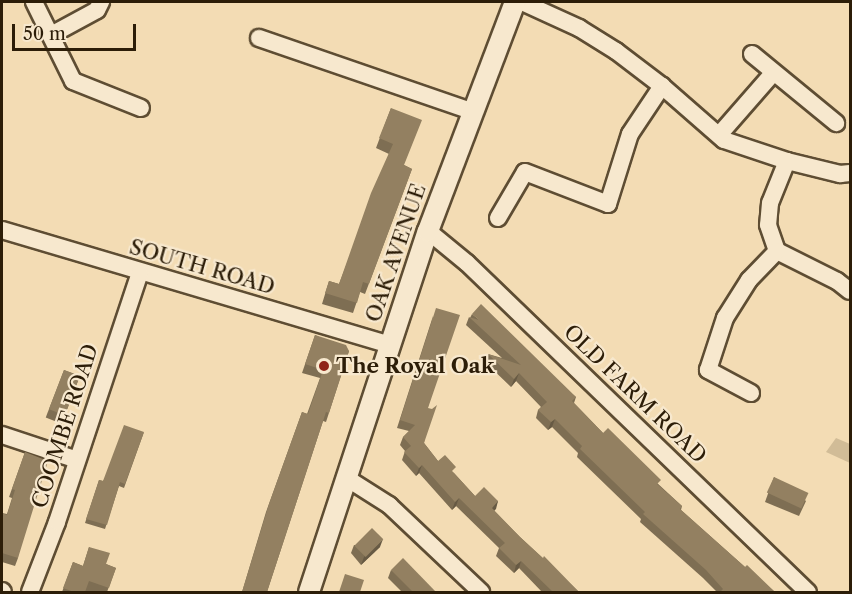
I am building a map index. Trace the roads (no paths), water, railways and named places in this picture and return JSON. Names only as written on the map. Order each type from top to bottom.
[{"type":"street","points":[[34,2],[73,81],[141,108]]},
{"type":"street","points":[[51,36],[97,10],[101,2]]},
{"type":"street","name":"OAK AVENUE","points":[[309,592],[428,231],[471,111],[514,2]]},
{"type":"street","points":[[522,2],[579,28],[616,51],[662,86],[724,140],[787,161],[840,174],[850,173]]},
{"type":"street","points":[[259,38],[471,111]]},
{"type":"street","points":[[752,54],[836,123]]},
{"type":"street","points":[[718,135],[773,72]]},
{"type":"street","points":[[498,218],[525,172],[608,204],[630,134],[662,86]]},
{"type":"street","points":[[787,161],[770,203],[768,225],[777,250],[837,281],[850,291]]},
{"type":"street","name":"SOUTH ROAD","points":[[2,230],[140,273],[390,345]]},
{"type":"street","name":"OLD FARM ROAD","points":[[428,231],[484,280],[808,592]]},
{"type":"street","points":[[751,393],[708,370],[725,318],[749,280],[777,250]]},
{"type":"street","name":"COOMBE ROAD","points":[[30,592],[49,544],[140,273]]},
{"type":"street","points":[[2,435],[77,460]]},
{"type":"street","points":[[348,479],[389,505],[481,592]]},
{"type":"place","name":"The Royal Oak","points":[[324,366]]}]
